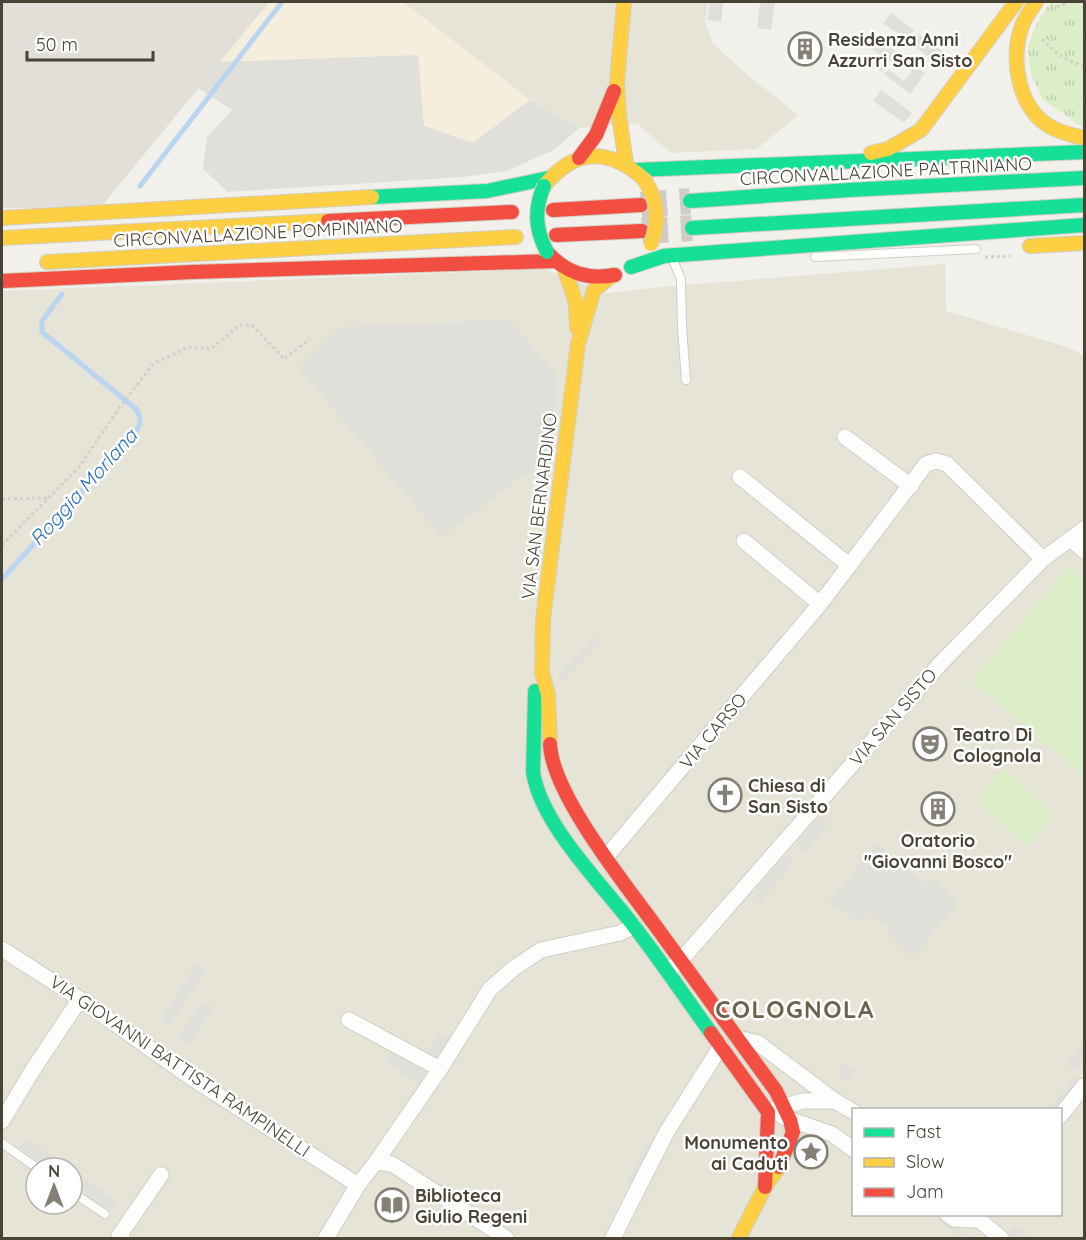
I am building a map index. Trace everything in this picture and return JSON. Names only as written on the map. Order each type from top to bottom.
[{"type":"main road","name":"VIA SAN BERNARDINO","points":[[542,673],[543,619],[578,345],[594,290],[613,275],[631,267],[645,254],[656,229],[655,198],[635,170],[619,115],[617,83],[624,2]]},
{"type":"main road","points":[[786,164],[825,156],[869,153],[888,149],[921,130],[1016,2]]},
{"type":"main road","points":[[1036,2],[1021,28],[1019,44],[1020,84],[1025,100],[1036,116],[1049,128],[1070,136],[1084,138]]},
{"type":"main road","name":"VIA SAN BERNARDINO","points":[[578,345],[576,303],[555,260],[541,242],[536,207],[547,182],[558,169],[579,158],[587,150],[603,123],[617,83]]},
{"type":"main road","points":[[579,158],[607,157],[635,170],[1084,152]]},
{"type":"main road","name":"CIRCONVALLAZIONE PALTRINIANO","points":[[690,201],[1084,178]]},
{"type":"main road","points":[[2,218],[487,191],[547,182]]},
{"type":"main road","points":[[553,210],[641,205]]},
{"type":"main road","points":[[692,228],[1084,205]]},
{"type":"main road","name":"CIRCONVALLAZIONE POMPINIANO","points":[[2,238],[512,212]]},
{"type":"main road","points":[[631,267],[675,255],[1084,225]]},
{"type":"main road","points":[[1054,245],[1084,230]]},
{"type":"main road","points":[[556,235],[642,231]]},
{"type":"main road","points":[[952,236],[982,249]]},
{"type":"main road","name":"CIRCONVALLAZIONE POMPINIANO","points":[[37,262],[516,237]]},
{"type":"main road","points":[[1011,247],[1084,243]]},
{"type":"main road","name":"VIA SAN BERNARDINO","points":[[555,260],[583,276],[593,278],[613,275]]},
{"type":"main road","points":[[2,281],[555,260]]},
{"type":"main road","points":[[542,673],[548,695],[550,749],[555,771],[565,793],[606,857],[776,1091],[790,1120],[793,1132],[789,1147],[782,1163],[765,1187],[739,1239]]},
{"type":"main road","points":[[542,673],[535,692],[532,750],[535,785],[554,825],[634,926],[768,1112],[769,1140],[765,1162],[765,1187]]},
{"type":"street","points":[[845,437],[911,486]]},
{"type":"street","name":"VIA CARSO","points":[[606,857],[820,604],[926,464],[936,460],[947,464],[1042,559]]},
{"type":"street","points":[[740,477],[849,565]]},
{"type":"street","name":"VIA SAN SISTO","points":[[666,971],[681,960],[939,665],[1042,559],[1084,529]]},
{"type":"street","points":[[1071,539],[1084,551]]},
{"type":"street","points":[[744,541],[820,604]]},
{"type":"street","points":[[326,1239],[358,1185],[440,1069],[490,989],[514,968],[541,950],[610,936],[634,926]]},
{"type":"street","name":"VIA GIOVANNI BATTISTA RAMPINELLI","points":[[2,949],[80,999],[190,1077],[358,1185]]},
{"type":"street","points":[[2,1121],[80,999]]},
{"type":"street","points":[[350,1020],[440,1069]]},
{"type":"street","points":[[738,1038],[758,1042],[835,1101],[852,1111]]},
{"type":"street","points":[[613,1239],[666,1133],[721,1046]]},
{"type":"street","points":[[1062,1114],[1084,1086]]},
{"type":"street","points":[[768,1112],[802,1101],[835,1101]]},
{"type":"street","points":[[768,1112],[832,1134],[852,1148]]},
{"type":"street","points":[[376,1162],[392,1164],[506,1239]]},
{"type":"street","points":[[122,1239],[119,1236],[161,1175]]},
{"type":"street","points":[[948,1216],[954,1219],[977,1216],[1001,1239]]},
{"type":"lane","points":[[801,258],[982,249]]},
{"type":"lane","points":[[686,380],[681,279],[675,255],[720,262]]},
{"type":"lane","points":[[2,1143],[24,1159]]},
{"type":"lane","points":[[84,1200],[105,1214]]},
{"type":"path","points":[[1053,10],[1068,2]]},
{"type":"path","points":[[1039,37],[1068,62],[1084,66]]},
{"type":"path","points":[[2,545],[79,467],[132,389],[153,364],[189,347],[211,349],[240,325],[252,325],[284,359],[310,339]]},
{"type":"path","points":[[2,500],[48,498]]},
{"type":"shaded area","points":[[2,2],[269,2],[101,207],[2,208]]},
{"type":"shaded area","points":[[269,2],[403,2],[530,100],[473,143],[424,126],[418,55],[218,62]]},
{"type":"shaded area","points":[[403,2],[708,2],[705,21],[713,44],[798,115],[757,149],[671,153],[637,123],[579,128],[530,100]]},
{"type":"shaded area","points":[[710,2],[723,2],[721,22],[707,20]]},
{"type":"shaded area","points":[[760,2],[775,2],[771,30],[757,28]]},
{"type":"shaded area","points":[[891,13],[914,30],[907,40],[883,23]]},
{"type":"shaded area","points":[[917,33],[952,58],[945,69],[909,42]]},
{"type":"shaded area","points":[[877,37],[897,52],[882,72],[872,65],[879,55],[869,47]]},
{"type":"shaded area","points":[[418,55],[424,126],[473,143],[530,100],[579,128],[554,150],[506,171],[463,177],[228,192],[203,169],[207,137],[232,110],[198,88],[218,62]]},
{"type":"shaded area","points":[[901,55],[925,73],[910,94],[884,74],[889,70],[904,81],[912,71],[896,60]]},
{"type":"shaded area","points":[[881,90],[912,113],[904,123],[873,101]]},
{"type":"shaded area","points":[[945,264],[946,311],[1073,349],[1084,357],[1084,1238],[2,1238],[2,291],[544,269],[607,293]]},
{"type":"shaded area","points":[[510,320],[558,377],[549,455],[442,537],[299,368],[340,327]]},
{"type":"shaded area","points":[[597,637],[602,641],[560,684],[559,675]]},
{"type":"shaded area","points":[[762,658],[766,661],[705,733],[701,730]]},
{"type":"shaded area","points":[[679,756],[684,761],[637,818],[632,813]]},
{"type":"shaded area","points":[[822,814],[828,825],[803,853],[797,843]]},
{"type":"shaded area","points":[[878,843],[927,885],[934,877],[959,902],[913,957],[887,932],[888,928],[867,912],[857,922],[829,901]]},
{"type":"shaded area","points":[[788,853],[794,863],[760,902],[753,892]]},
{"type":"shaded area","points":[[196,964],[207,970],[170,1026],[160,1020]]},
{"type":"shaded area","points":[[204,1001],[215,1008],[189,1044],[179,1036]]},
{"type":"shaded area","points":[[440,1032],[450,1040],[438,1059],[426,1055]]},
{"type":"shaded area","points":[[1084,1041],[1084,1060],[1075,1071],[1066,1064]]},
{"type":"shaded area","points":[[393,1054],[426,1072],[419,1084],[387,1064]]},
{"type":"shaded area","points":[[845,1063],[856,1072],[848,1082],[837,1073]]},
{"type":"shaded area","points":[[1075,1077],[1079,1080],[1056,1108],[1050,1108]]},
{"type":"shaded area","points":[[648,1139],[654,1142],[632,1187],[626,1185]]},
{"type":"shaded area","points":[[29,1140],[52,1156],[31,1156],[18,1147]]},
{"type":"shaded area","points":[[84,1179],[117,1202],[112,1211],[84,1192]]},
{"type":"shaded area","points":[[941,1217],[970,1237],[963,1238],[940,1222]]},
{"type":"shaded area","points":[[1014,1226],[1032,1238],[1013,1238],[1007,1235]]},
{"type":"green space","points":[[1051,2],[1084,2],[1084,128],[1042,99],[1030,71],[1028,47],[1036,25]]},
{"type":"green space","points":[[1069,567],[1084,580],[1084,776],[972,681]]},
{"type":"green space","points":[[1004,769],[1056,815],[1028,846],[976,800]]},
{"type":"waterway","name":"Roggia Morlana","points":[[140,186],[282,2]]},
{"type":"waterway","name":"Roggia Morlana","points":[[2,579],[135,433],[140,424],[136,409],[42,332],[42,321],[62,294]]},
{"type":"tunnel","points":[[641,205],[690,201]]},
{"type":"tunnel","points":[[642,231],[692,228]]},
{"type":"traffic: fast","points":[[636,170],[1084,152]]},
{"type":"traffic: fast","points":[[372,197],[487,191],[549,178]]},
{"type":"traffic: fast","points":[[690,201],[1084,178]]},
{"type":"traffic: fast","points":[[544,186],[537,219],[547,252]]},
{"type":"traffic: fast","points":[[692,228],[1084,205]]},
{"type":"traffic: fast","points":[[631,267],[664,256],[1084,225]]},
{"type":"traffic: fast","points":[[535,691],[533,772],[538,792],[547,812],[559,832],[643,938],[711,1033]]},
{"type":"traffic: slow","points":[[624,2],[617,83],[626,163]]},
{"type":"traffic: slow","points":[[871,153],[888,149],[921,130],[1016,2]]},
{"type":"traffic: slow","points":[[1036,2],[1023,23],[1018,39],[1019,81],[1030,107],[1038,118],[1062,132],[1084,138]]},
{"type":"traffic: slow","points":[[544,186],[567,165],[591,156],[617,161],[643,178]]},
{"type":"traffic: slow","points":[[643,178],[652,194],[656,210],[656,227],[651,244]]},
{"type":"traffic: slow","points":[[2,218],[372,197]]},
{"type":"traffic: slow","points":[[2,238],[328,221]]},
{"type":"traffic: slow","points":[[47,262],[516,237]]},
{"type":"traffic: slow","points":[[1030,246],[1084,243]]},
{"type":"traffic: slow","points":[[564,268],[576,303],[577,328]]},
{"type":"traffic: slow","points":[[550,744],[548,695],[542,673],[543,619],[578,344],[594,290],[613,275]]},
{"type":"traffic: slow","points":[[739,1238],[765,1187],[779,1167]]},
{"type":"traffic: jam","points":[[579,158],[596,135],[614,91]]},
{"type":"traffic: jam","points":[[553,210],[641,205]]},
{"type":"traffic: jam","points":[[328,221],[512,212]]},
{"type":"traffic: jam","points":[[556,235],[642,231]]},
{"type":"traffic: jam","points":[[547,252],[569,270],[595,276],[615,275]]},
{"type":"traffic: jam","points":[[2,281],[192,272],[554,261]]},
{"type":"traffic: jam","points":[[550,744],[554,765],[564,789],[594,841],[776,1091],[790,1120],[793,1132],[779,1167]]},
{"type":"traffic: jam","points":[[711,1033],[768,1112],[765,1187]]},
{"type":"place","name":"Residenza Anni Azzurri San Sisto","points":[[805,49]]},
{"type":"place","name":"Teatro Di Colognola","points":[[930,744]]},
{"type":"place","name":"Chiesa di San Sisto","points":[[725,795]]},
{"type":"place","name":"Oratorio \"Giovanni Bosco\"","points":[[938,809]]},
{"type":"place","name":"Monumento ai Caduti","points":[[811,1152]]},
{"type":"place","name":"Biblioteca Giulio Regeni","points":[[392,1205]]},
{"type":"district","name":"COLOGNOLA","points":[[795,1009]]}]
